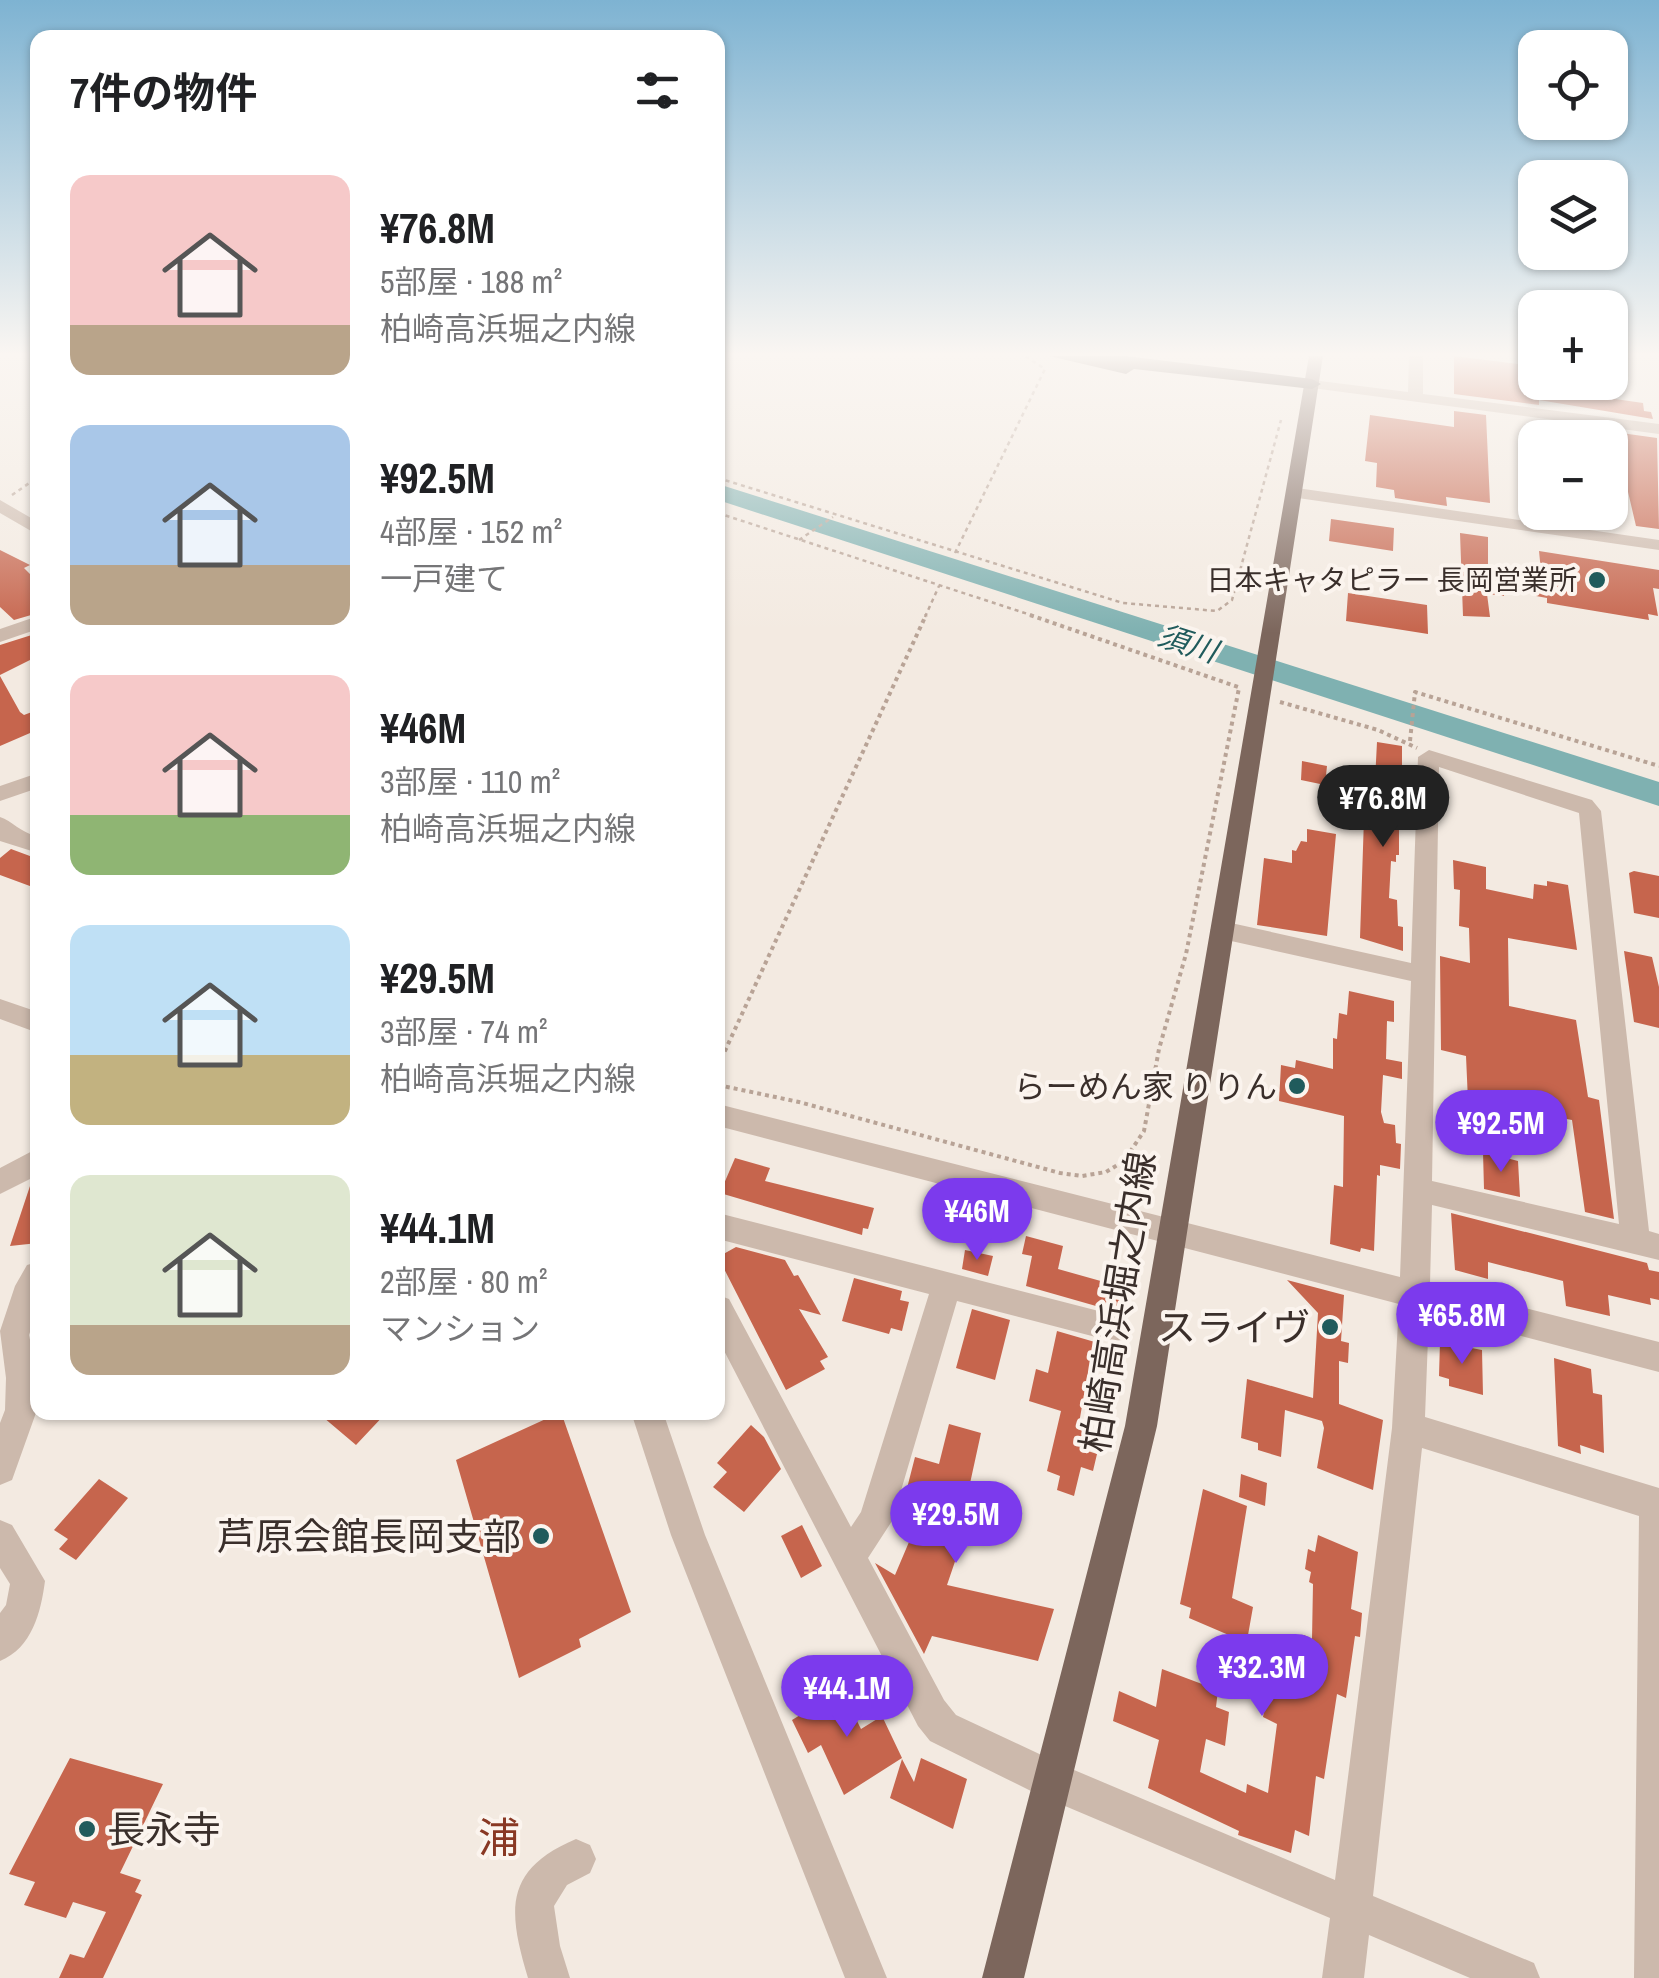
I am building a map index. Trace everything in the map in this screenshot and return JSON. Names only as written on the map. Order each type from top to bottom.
[{"type":"main road","points":[[1297,493],[1303,448]]},
{"type":"main road","name":"柏崎高浜堀之内線","points":[[1003,1978],[1141,1426],[1222,930],[1253,691],[1268,644],[1297,493]]},
{"type":"street","points":[[1297,493],[1659,545]]},
{"type":"street","points":[[0,504],[30,525]]},
{"type":"street","points":[[0,619],[30,625]]},
{"type":"street","points":[[0,636],[30,625]]},
{"type":"street","points":[[1342,1978],[1408,1428],[1415,1292],[1416,1189],[1421,974],[1419,749],[1584,805],[1590,811],[1647,1244],[1416,1189]]},
{"type":"street","points":[[0,794],[30,783]]},
{"type":"street","points":[[0,825],[8,836],[30,842]]},
{"type":"street","points":[[1222,930],[1421,974]]},
{"type":"street","points":[[0,1009],[30,1020]]},
{"type":"street","points":[[725,1117],[1659,1357]]},
{"type":"street","points":[[0,1182],[30,1165]]},
{"type":"street","points":[[725,1228],[1115,1328]]},
{"type":"street","points":[[846,1552],[861,1542],[874,1521],[947,1283]]},
{"type":"street","points":[[0,1468],[21,1410],[22,1378],[14,1335],[30,1289]]},
{"type":"street","points":[[725,1322],[930,1714],[943,1728],[1054,1782],[1520,1978]]},
{"type":"street","points":[[651,1420],[695,1552],[866,1978]]},
{"type":"street","points":[[1408,1428],[1657,1504],[1656,1978]]},
{"type":"street","points":[[0,1536],[28,1581],[23,1612],[0,1643]]},
{"type":"street","points":[[549,1978],[539,1946],[533,1902],[553,1871],[576,1858]]},
{"type":"path","points":[[955,553],[1006,448]]},
{"type":"path","points":[[725,480],[1123,603],[1218,612],[1232,600],[1273,448]]},
{"type":"path","points":[[0,504],[30,483]]},
{"type":"path","points":[[725,515],[1129,647],[1419,749]]},
{"type":"path","points":[[799,540],[835,516]]},
{"type":"path","points":[[725,1051],[939,586]]},
{"type":"path","points":[[725,1083],[1060,1173],[1094,1174],[1124,1162],[1144,1131],[1159,1049],[1253,691]]},
{"type":"path","points":[[1419,749],[1412,731],[1415,692],[1659,766]]},
{"type":"building","points":[[1366,448],[1488,448],[1490,503],[1446,497],[1447,506],[1395,498],[1394,490],[1376,487],[1377,463],[1365,461]]},
{"type":"building","points":[[1628,448],[1657,448],[1659,529],[1636,526],[1628,492]]},
{"type":"building","points":[[1331,519],[1394,528],[1393,551],[1329,541]]},
{"type":"building","points":[[1460,533],[1488,537],[1488,574],[1502,576],[1504,596],[1487,594],[1490,617],[1463,616]]},
{"type":"building","points":[[0,550],[30,565],[24,568],[30,574],[30,615],[14,620],[0,607]]},
{"type":"building","name":"日本キャタピラー 長岡営業所","points":[[1539,551],[1659,570],[1659,589],[1653,588],[1658,616],[1648,614],[1649,620],[1547,603],[1547,598],[1536,596],[1534,570],[1541,571]]},
{"type":"building","points":[[1348,593],[1427,605],[1428,634],[1346,621]]},
{"type":"building","points":[[30,636],[30,660],[0,675],[0,645]]},
{"type":"building","points":[[0,676],[20,712],[30,713],[30,733],[0,746]]},
{"type":"building","points":[[1377,742],[1402,746],[1402,765],[1407,766],[1404,823],[1399,822],[1399,855],[1396,862],[1391,861],[1389,898],[1397,900],[1403,951],[1360,938],[1364,818],[1373,820]]},
{"type":"building","points":[[1302,761],[1327,766],[1325,785],[1301,780]]},
{"type":"building","points":[[1307,829],[1336,834],[1327,936],[1257,925],[1264,858],[1292,863],[1292,850],[1296,851],[1301,841],[1307,842]]},
{"type":"building","points":[[11,849],[30,856],[30,886],[0,875],[0,858]]},
{"type":"building","points":[[1453,860],[1486,867],[1486,889],[1533,899],[1534,884],[1547,886],[1547,881],[1568,885],[1577,950],[1508,938],[1509,1006],[1576,1020],[1588,1097],[1599,1100],[1614,1219],[1585,1212],[1572,1120],[1468,1101],[1466,1056],[1441,1050],[1440,956],[1470,963],[1469,928],[1459,926],[1460,890],[1454,889]]},
{"type":"building","points":[[1629,873],[1659,876],[1659,918],[1634,913]]},
{"type":"building","points":[[1624,951],[1652,957],[1659,987],[1659,1028],[1634,1022]]},
{"type":"building","points":[[1349,991],[1394,1001],[1394,1022],[1387,1021],[1386,1059],[1402,1062],[1402,1079],[1383,1075],[1381,1112],[1384,1123],[1395,1125],[1396,1143],[1401,1144],[1400,1169],[1380,1165],[1374,1251],[1361,1248],[1360,1252],[1330,1244],[1334,1185],[1343,1187],[1344,1116],[1279,1101],[1281,1065],[1295,1068],[1296,1060],[1333,1069],[1333,1038],[1337,1039],[1339,1013],[1347,1015]]},
{"type":"building","points":[[1483,1152],[1518,1161],[1520,1197],[1484,1189]]},
{"type":"building","points":[[735,1158],[770,1168],[765,1181],[874,1208],[868,1229],[863,1228],[862,1235],[725,1194],[725,1181]]},
{"type":"building","points":[[30,1186],[30,1244],[10,1246]]},
{"type":"building","points":[[1451,1213],[1647,1263],[1649,1270],[1659,1272],[1659,1300],[1650,1298],[1651,1305],[1608,1295],[1610,1316],[1566,1306],[1563,1281],[1488,1262],[1488,1279],[1455,1270]]},
{"type":"building","points":[[1026,1236],[1063,1246],[1058,1269],[1122,1287],[1117,1312],[1026,1286],[1032,1256],[1022,1254]]},
{"type":"building","points":[[736,1247],[785,1260],[794,1276],[798,1275],[821,1315],[799,1309],[828,1357],[820,1361],[825,1369],[786,1390],[725,1271],[725,1253]]},
{"type":"building","points":[[965,1250],[993,1256],[988,1276],[962,1269]]},
{"type":"building","points":[[854,1278],[902,1291],[900,1300],[909,1302],[902,1331],[891,1328],[889,1334],[842,1321]]},
{"type":"building","points":[[1287,1280],[1344,1295],[1341,1341],[1349,1343],[1348,1363],[1339,1361],[1339,1404],[1383,1420],[1373,1490],[1317,1468],[1322,1421],[1285,1410],[1281,1457],[1258,1450],[1258,1443],[1241,1438],[1247,1379],[1313,1398],[1318,1313]]},
{"type":"building","points":[[972,1309],[1010,1320],[995,1380],[956,1368]]},
{"type":"building","points":[[1057,1331],[1112,1347],[1109,1364],[1095,1359],[1092,1373],[1088,1372],[1078,1429],[1089,1433],[1085,1450],[1097,1454],[1093,1471],[1081,1467],[1074,1496],[1057,1490],[1060,1476],[1047,1471],[1061,1411],[1029,1401],[1036,1369],[1048,1373]]},
{"type":"building","points":[[1440,1342],[1482,1350],[1483,1395],[1449,1386],[1449,1379],[1439,1376]]},
{"type":"building","points":[[1554,1358],[1591,1369],[1593,1393],[1602,1395],[1604,1453],[1580,1445],[1581,1454],[1558,1446]]},
{"type":"building","points":[[326,1420],[379,1420],[356,1445]]},
{"type":"building","name":"芦原会館長岡支部","points":[[544,1420],[564,1420],[631,1612],[579,1639],[581,1647],[519,1678],[456,1460]]},
{"type":"building","points":[[949,1424],[981,1433],[959,1534],[964,1535],[947,1585],[1054,1609],[1038,1661],[932,1636],[924,1654],[875,1563],[895,1575],[923,1509],[919,1508],[920,1501],[905,1496],[915,1457],[939,1464]]},
{"type":"building","points":[[751,1425],[764,1437],[781,1469],[744,1512],[713,1487],[727,1472],[717,1463]]},
{"type":"building","points":[[1241,1474],[1267,1483],[1265,1506],[1239,1497]]},
{"type":"building","points":[[99,1479],[128,1498],[76,1560],[59,1549],[68,1539],[54,1530]]},
{"type":"building","points":[[1203,1489],[1247,1506],[1232,1598],[1253,1607],[1245,1652],[1229,1645],[1231,1636],[1189,1618],[1191,1608],[1180,1604]]},
{"type":"building","points":[[802,1525],[822,1566],[801,1578],[781,1536]]},
{"type":"building","points":[[1318,1535],[1358,1552],[1351,1609],[1362,1613],[1360,1637],[1355,1636],[1346,1698],[1337,1694],[1324,1779],[1316,1776],[1309,1836],[1295,1830],[1291,1853],[1238,1835],[1239,1831],[1148,1788],[1159,1740],[1113,1721],[1119,1691],[1156,1707],[1162,1669],[1218,1690],[1216,1707],[1229,1712],[1225,1746],[1206,1739],[1200,1772],[1246,1793],[1247,1784],[1268,1793],[1277,1724],[1263,1717],[1271,1672],[1296,1683],[1304,1635],[1312,1639],[1313,1584],[1309,1582],[1311,1572],[1305,1569],[1308,1549],[1315,1552]]},
{"type":"building","points":[[840,1687],[861,1729],[882,1716],[902,1758],[844,1795],[821,1745],[808,1753],[792,1720],[810,1709],[807,1702]]},
{"type":"building","name":"長永寺","points":[[70,1758],[163,1784],[120,1873],[141,1880],[135,1892],[142,1895],[103,1978],[59,1978],[70,1954],[84,1958],[106,1912],[73,1902],[66,1918],[24,1905],[35,1882],[9,1874]]},
{"type":"building","points":[[921,1758],[967,1779],[953,1829],[890,1798],[902,1759],[914,1782]]},
{"type":"waterway","name":"須川","points":[[725,494],[1659,794]]},
{"type":"place","name":"日本キャタピラー 長岡営業所","points":[[1597,580]]},
{"type":"place","name":"らーめん家 りりん","points":[[1297,1086]]},
{"type":"place","name":"スライヴ","points":[[1330,1327]]},
{"type":"place","name":"芦原会館長岡支部","points":[[541,1536]]},
{"type":"place","name":"長永寺","points":[[87,1829]]},
{"type":"district","name":"浦","points":[[499,1838]]}]
